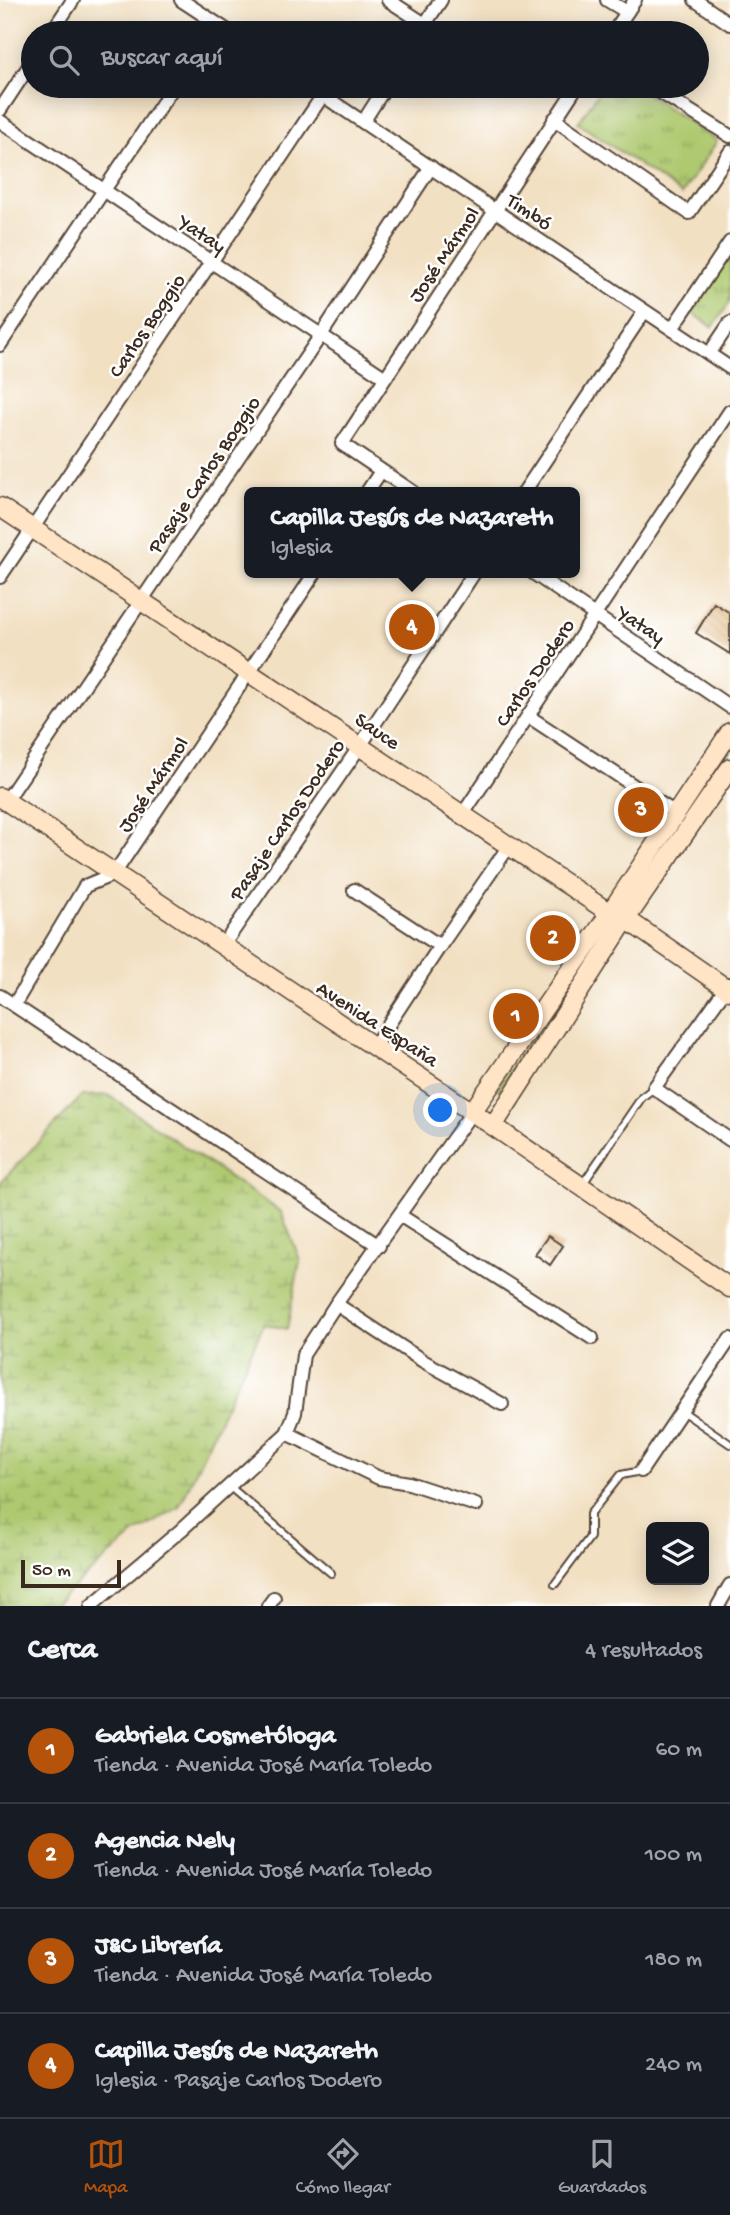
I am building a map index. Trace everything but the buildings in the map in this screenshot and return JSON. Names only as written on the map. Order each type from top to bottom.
[{"type":"main road","name":"Sauce","points":[[0,507],[509,846],[729,987]]},
{"type":"main road","points":[[493,1126],[618,916],[675,813],[730,732]]},
{"type":"main road","points":[[472,1112],[730,768]]},
{"type":"main road","name":"Avenida España","points":[[3,799],[493,1126],[730,1288]]},
{"type":"street","points":[[59,21],[73,0]]},
{"type":"street","points":[[181,0],[204,21]]},
{"type":"street","points":[[388,0],[413,21]]},
{"type":"street","points":[[427,21],[441,0]]},
{"type":"street","points":[[607,0],[627,12]]},
{"type":"street","points":[[621,21],[635,0]]},
{"type":"street","points":[[695,0],[730,24]]},
{"type":"street","points":[[0,110],[21,78]]},
{"type":"street","points":[[0,345],[166,98]]},
{"type":"street","name":"Carlos Boggio","points":[[0,577],[321,98]]},
{"type":"street","name":"Timbó","points":[[327,98],[730,368]]},
{"type":"street","points":[[363,122],[378,98]]},
{"type":"street","name":"José Mármol","points":[[381,471],[342,444],[569,98]]},
{"type":"street","points":[[669,98],[730,136]]},
{"type":"street","points":[[554,119],[689,213],[730,152]]},
{"type":"street","name":"Yatay","points":[[0,121],[384,377]]},
{"type":"street","name":"Pasaje Carlos Boggio","points":[[3,799],[321,335],[430,167]]},
{"type":"street","points":[[672,329],[730,242]]},
{"type":"street","points":[[527,487],[644,312]]},
{"type":"street","points":[[709,354],[730,323]]},
{"type":"street","name":"Carlos Dodero","points":[[463,814],[730,411]]},
{"type":"street","points":[[370,487],[381,471],[405,487]]},
{"type":"street","name":"José Mármol","points":[[14,1005],[85,886],[114,874],[312,578]]},
{"type":"street","name":"Pasaje Carlos Dodero","points":[[222,947],[471,578]]},
{"type":"street","name":"Yatay","points":[[540,578],[730,707]]},
{"type":"street","points":[[528,716],[675,813]]},
{"type":"street","points":[[373,1048],[509,846]]},
{"type":"street","points":[[354,890],[440,946]]},
{"type":"street","points":[[729,987],[654,1088],[730,1140]]},
{"type":"street","points":[[0,996],[379,1246]]},
{"type":"street","points":[[92,1606],[181,1530],[287,1433],[295,1413],[303,1355],[472,1112]]},
{"type":"street","points":[[401,1216],[592,1338]]},
{"type":"street","points":[[336,1304],[423,1361],[502,1404]]},
{"type":"street","points":[[641,1471],[730,1339]]},
{"type":"street","points":[[287,1433],[379,1478],[409,1483],[476,1505]]},
{"type":"street","points":[[718,1606],[730,1585]]},
{"type":"lane","points":[[581,1186],[642,1097],[654,1088]]},
{"type":"lane","points":[[682,1412],[730,1444]]},
{"type":"lane","points":[[555,1584],[590,1537],[590,1514],[621,1475],[641,1471]]},
{"type":"lane","points":[[229,1486],[331,1573]]},
{"type":"green space","points":[[595,98],[653,98],[717,141],[682,194],[578,123]]},
{"type":"green space","points":[[730,255],[730,302],[713,327],[691,312]]},
{"type":"green space","points":[[730,743],[730,755],[631,903],[626,899]]},
{"type":"green space","points":[[605,926],[612,930],[504,1093],[497,1089]]},
{"type":"green space","points":[[108,1095],[281,1212],[300,1260],[287,1329],[264,1324],[179,1507],[134,1534],[52,1606],[0,1606],[0,1183],[82,1096]]},
{"type":"place","name":"Capilla Jesús de Nazareth","points":[[412,627]]},
{"type":"place","name":"J&C Librería","points":[[641,810]]},
{"type":"place","name":"Agencia Nely","points":[[553,938]]},
{"type":"place","name":"Gabriela Cosmetóloga","points":[[516,1016]]}]
